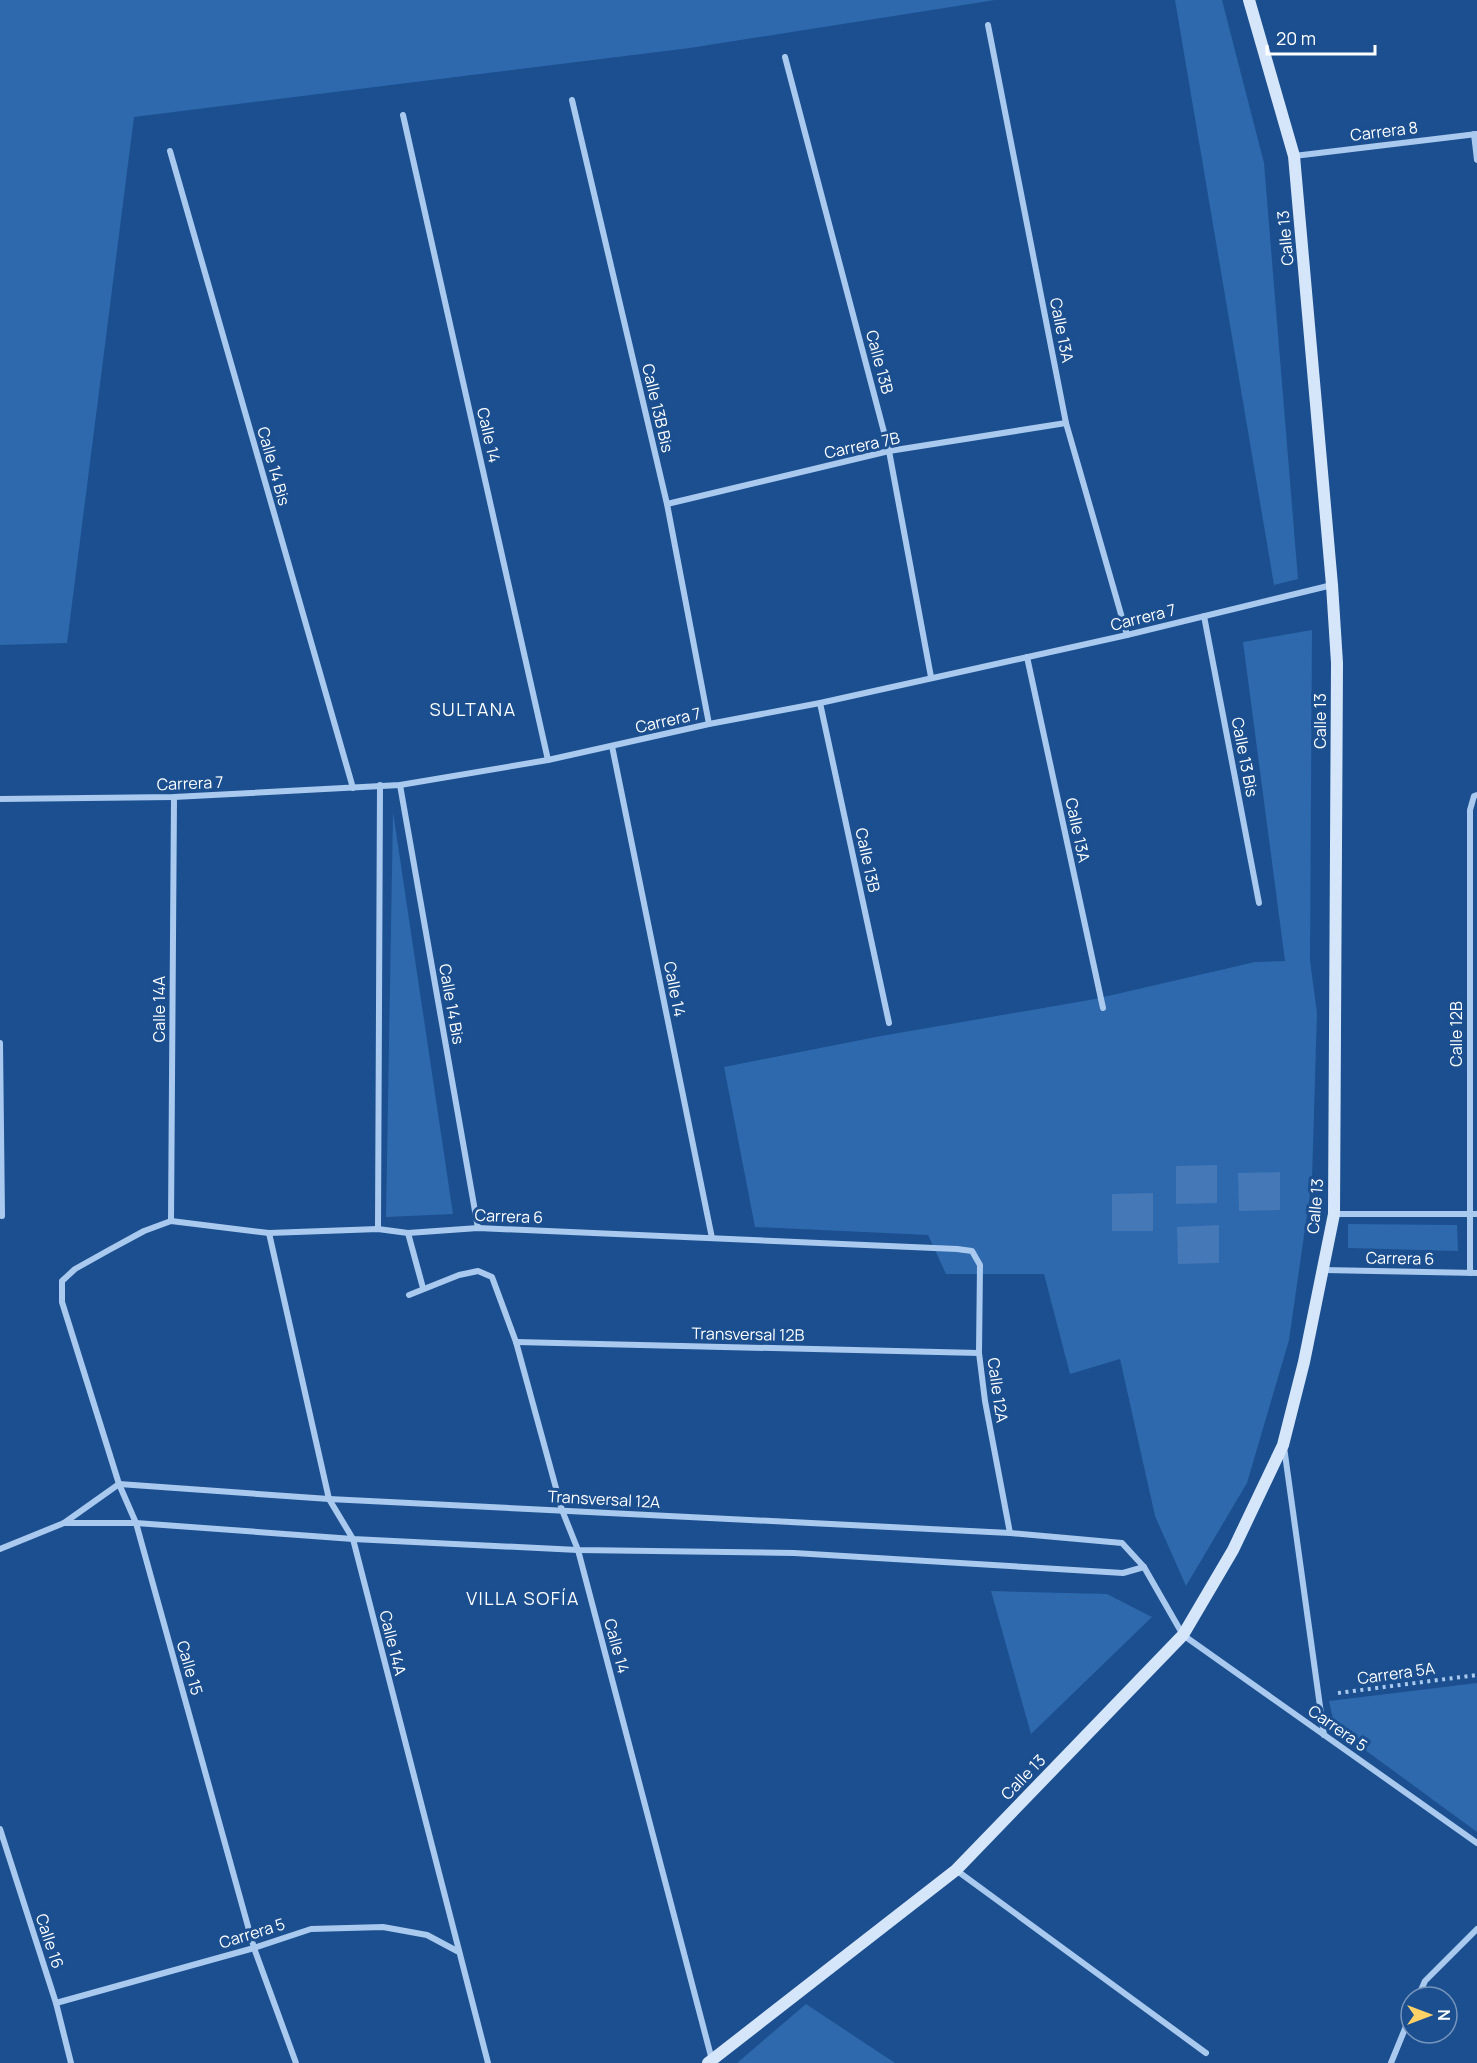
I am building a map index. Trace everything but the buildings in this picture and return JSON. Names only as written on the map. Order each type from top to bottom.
[{"type":"main road","name":"Calle 13","points":[[710,2062],[956,1869],[1183,1635],[1233,1550],[1283,1445],[1334,1214],[1337,663],[1294,156],[1249,0]]},
{"type":"street","name":"Calle 13A","points":[[988,25],[1066,423],[1126,635]]},
{"type":"street","name":"Calle 13B","points":[[785,57],[890,451],[931,677]]},
{"type":"street","name":"Calle 13B Bis","points":[[572,100],[667,504],[709,724]]},
{"type":"street","name":"Calle 14","points":[[404,115],[548,760]]},
{"type":"street","name":"Carrera 8","points":[[1294,156],[1476,134]]},
{"type":"street","points":[[1476,134],[1477,160]]},
{"type":"street","name":"Calle 14 Bis","points":[[170,151],[353,788]]},
{"type":"street","name":"Carrera 7B","points":[[667,504],[890,451],[1066,423]]},
{"type":"street","name":"Carrera 7","points":[[0,799],[174,797],[400,785],[548,760],[820,702],[1126,635],[1332,585]]},
{"type":"street","name":"Calle 13 Bis","points":[[1204,616],[1259,903]]},
{"type":"street","name":"Calle 13A","points":[[1027,657],[1103,1008]]},
{"type":"street","name":"Calle 13B","points":[[820,702],[889,1023]]},
{"type":"street","name":"Calle 14","points":[[612,746],[712,1238]]},
{"type":"street","points":[[378,1229],[380,785]]},
{"type":"street","name":"Calle 14 Bis","points":[[400,785],[478,1228]]},
{"type":"street","name":"Calle 12B","points":[[1474,1273],[1469,1214],[1470,810],[1475,796]]},
{"type":"street","name":"Calle 14A","points":[[171,1221],[174,797]]},
{"type":"street","points":[[0,1043],[3,1216]]},
{"type":"street","points":[[1334,1214],[1477,1214]]},
{"type":"street","name":"Carrera 6","points":[[62,1281],[75,1269],[109,1250],[144,1231],[171,1221],[269,1233],[378,1229],[408,1233],[478,1228],[972,1251]]},
{"type":"street","name":"Calle 14A","points":[[269,1233],[329,1499],[353,1539],[457,1951],[488,2063]]},
{"type":"street","points":[[408,1233],[423,1288],[409,1295]]},
{"type":"street","name":"Calle 12A","points":[[972,1251],[981,1265],[979,1353],[985,1401],[1010,1533]]},
{"type":"street","name":"Carrera 6","points":[[1323,1270],[1474,1273]]},
{"type":"street","name":"Calle 14","points":[[423,1288],[478,1271],[492,1277],[516,1342],[561,1510],[578,1550],[710,2062]]},
{"type":"street","name":"Calle 15","points":[[62,1281],[62,1302],[119,1484],[136,1523],[254,1948],[296,2063]]},
{"type":"street","name":"Transversal 12B","points":[[516,1342],[979,1353]]},
{"type":"street","name":"Calle 13","points":[[1283,1445],[1324,1735]]},
{"type":"street","points":[[0,1549],[64,1523],[119,1484]]},
{"type":"street","name":"Transversal 12A","points":[[119,1484],[329,1499],[1010,1533],[1122,1543],[1144,1567],[1183,1635]]},
{"type":"street","points":[[64,1523],[136,1523],[353,1539],[578,1550],[794,1553],[1123,1573],[1144,1567]]},
{"type":"street","name":"Carrera 5","points":[[1183,1635],[1477,1843]]},
{"type":"street","name":"Calle 16","points":[[0,1828],[56,2003],[71,2063]]},
{"type":"street","points":[[956,1869],[1206,2053]]},
{"type":"street","name":"Carrera 5","points":[[56,2003],[254,1948],[311,1929],[382,1927],[427,1935],[457,1951]]},
{"type":"street","points":[[1423,1985],[1477,1929]]},
{"type":"street","points":[[1390,2063],[1399,2042]]},
{"type":"path","name":"Carrera 5A","points":[[1318,1696],[1477,1675]]},
{"type":"shaded area","points":[[0,0],[995,0],[690,48],[134,117],[67,643],[0,645]]},
{"type":"shaded area","points":[[1175,0],[1222,0],[1264,163],[1298,579],[1274,585]]},
{"type":"shaded area","points":[[1312,630],[1310,961],[1317,1013],[1312,1180],[1289,1340],[1247,1483],[1186,1586],[1155,1516],[1120,1359],[1070,1374],[1044,1274],[946,1274],[928,1235],[755,1227],[724,1067],[881,1036],[1095,999],[1255,962],[1285,961],[1243,642]]},
{"type":"shaded area","points":[[393,812],[453,1214],[386,1217]]},
{"type":"shaded area","points":[[1348,1224],[1457,1225],[1458,1251],[1348,1248]]},
{"type":"shaded area","points":[[991,1591],[1107,1594],[1152,1617],[1031,1734]]},
{"type":"shaded area","points":[[1477,1683],[1477,1832],[1335,1728],[1329,1701]]},
{"type":"shaded area","points":[[806,2004],[895,2063],[737,2063]]},
{"type":"district","name":"SULTANA","points":[[473,710]]},
{"type":"district","name":"VILLA SOFÍA","points":[[523,1599]]}]
